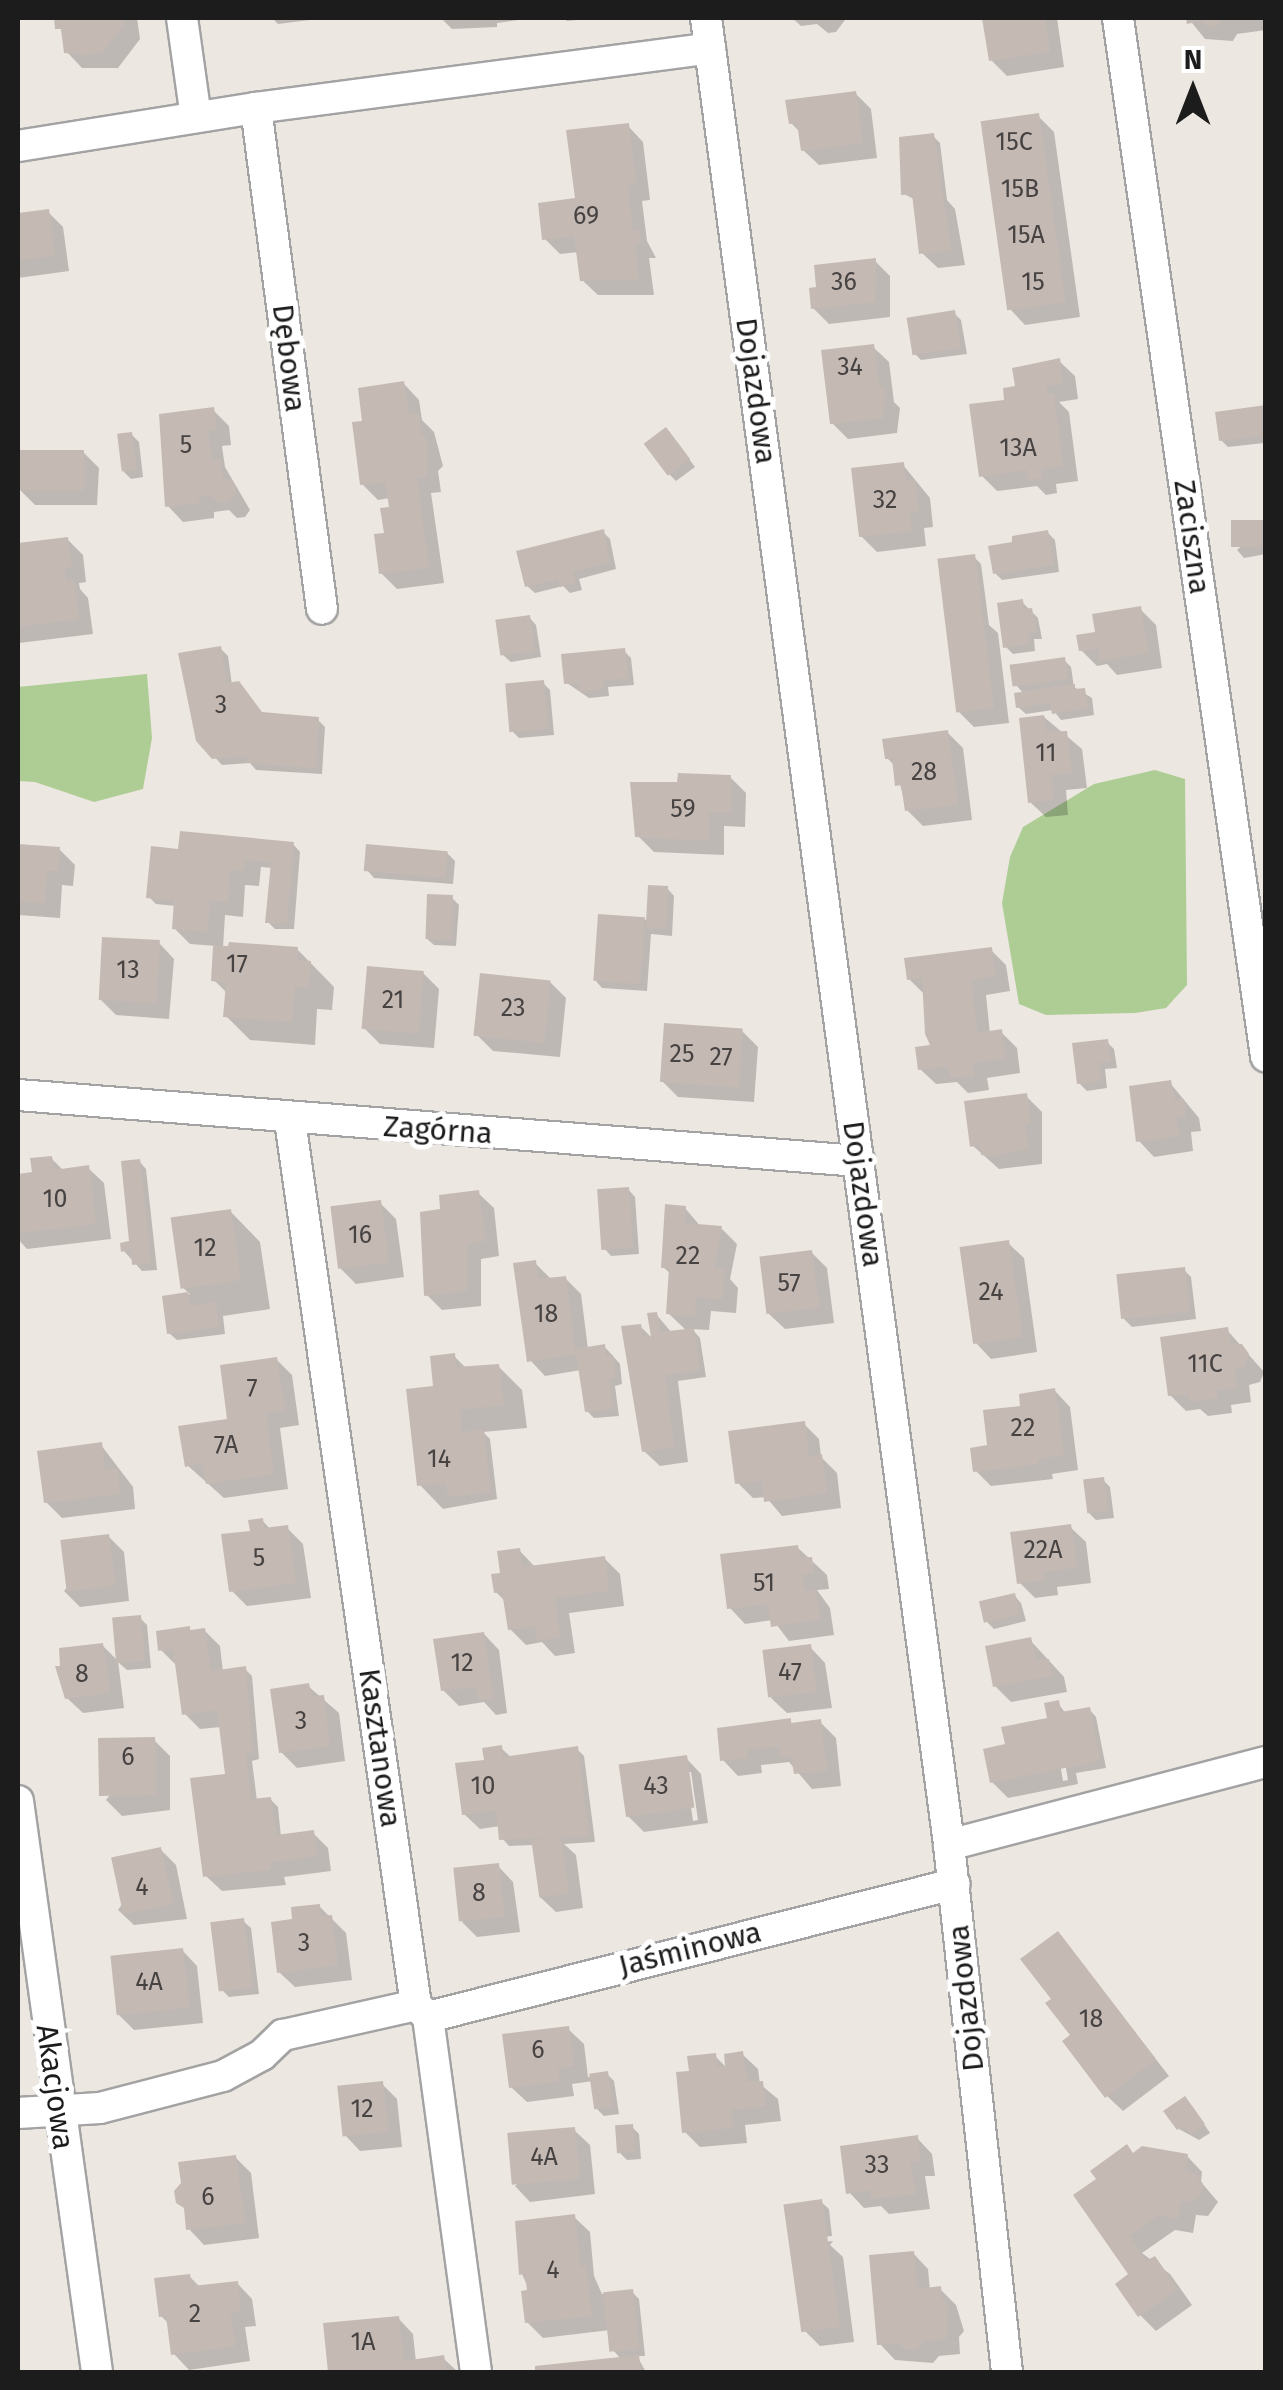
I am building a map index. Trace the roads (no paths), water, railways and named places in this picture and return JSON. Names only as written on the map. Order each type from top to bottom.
[{"type":"street","points":[[182,18],[196,118]]},
{"type":"street","name":"Zaciszna","points":[[1118,18],[1266,1057]]},
{"type":"street","points":[[18,146],[708,33]]},
{"type":"street","name":"Dojazdowa","points":[[708,33],[954,1884],[1006,2372]]},
{"type":"street","name":"Dębowa","points":[[256,108],[322,609]]},
{"type":"street","name":"Zagórna","points":[[18,1095],[290,1120],[859,1161]]},
{"type":"street","name":"Kasztanowa","points":[[290,1120],[476,2372]]},
{"type":"street","points":[[949,1846],[1266,1762]]},
{"type":"street","name":"Akacjowa","points":[[18,1801],[97,2372]]},
{"type":"street","name":"Jaśminowa","points":[[18,2113],[100,2108],[224,2076],[262,2055],[282,2036],[422,2011],[954,1884]]}]
